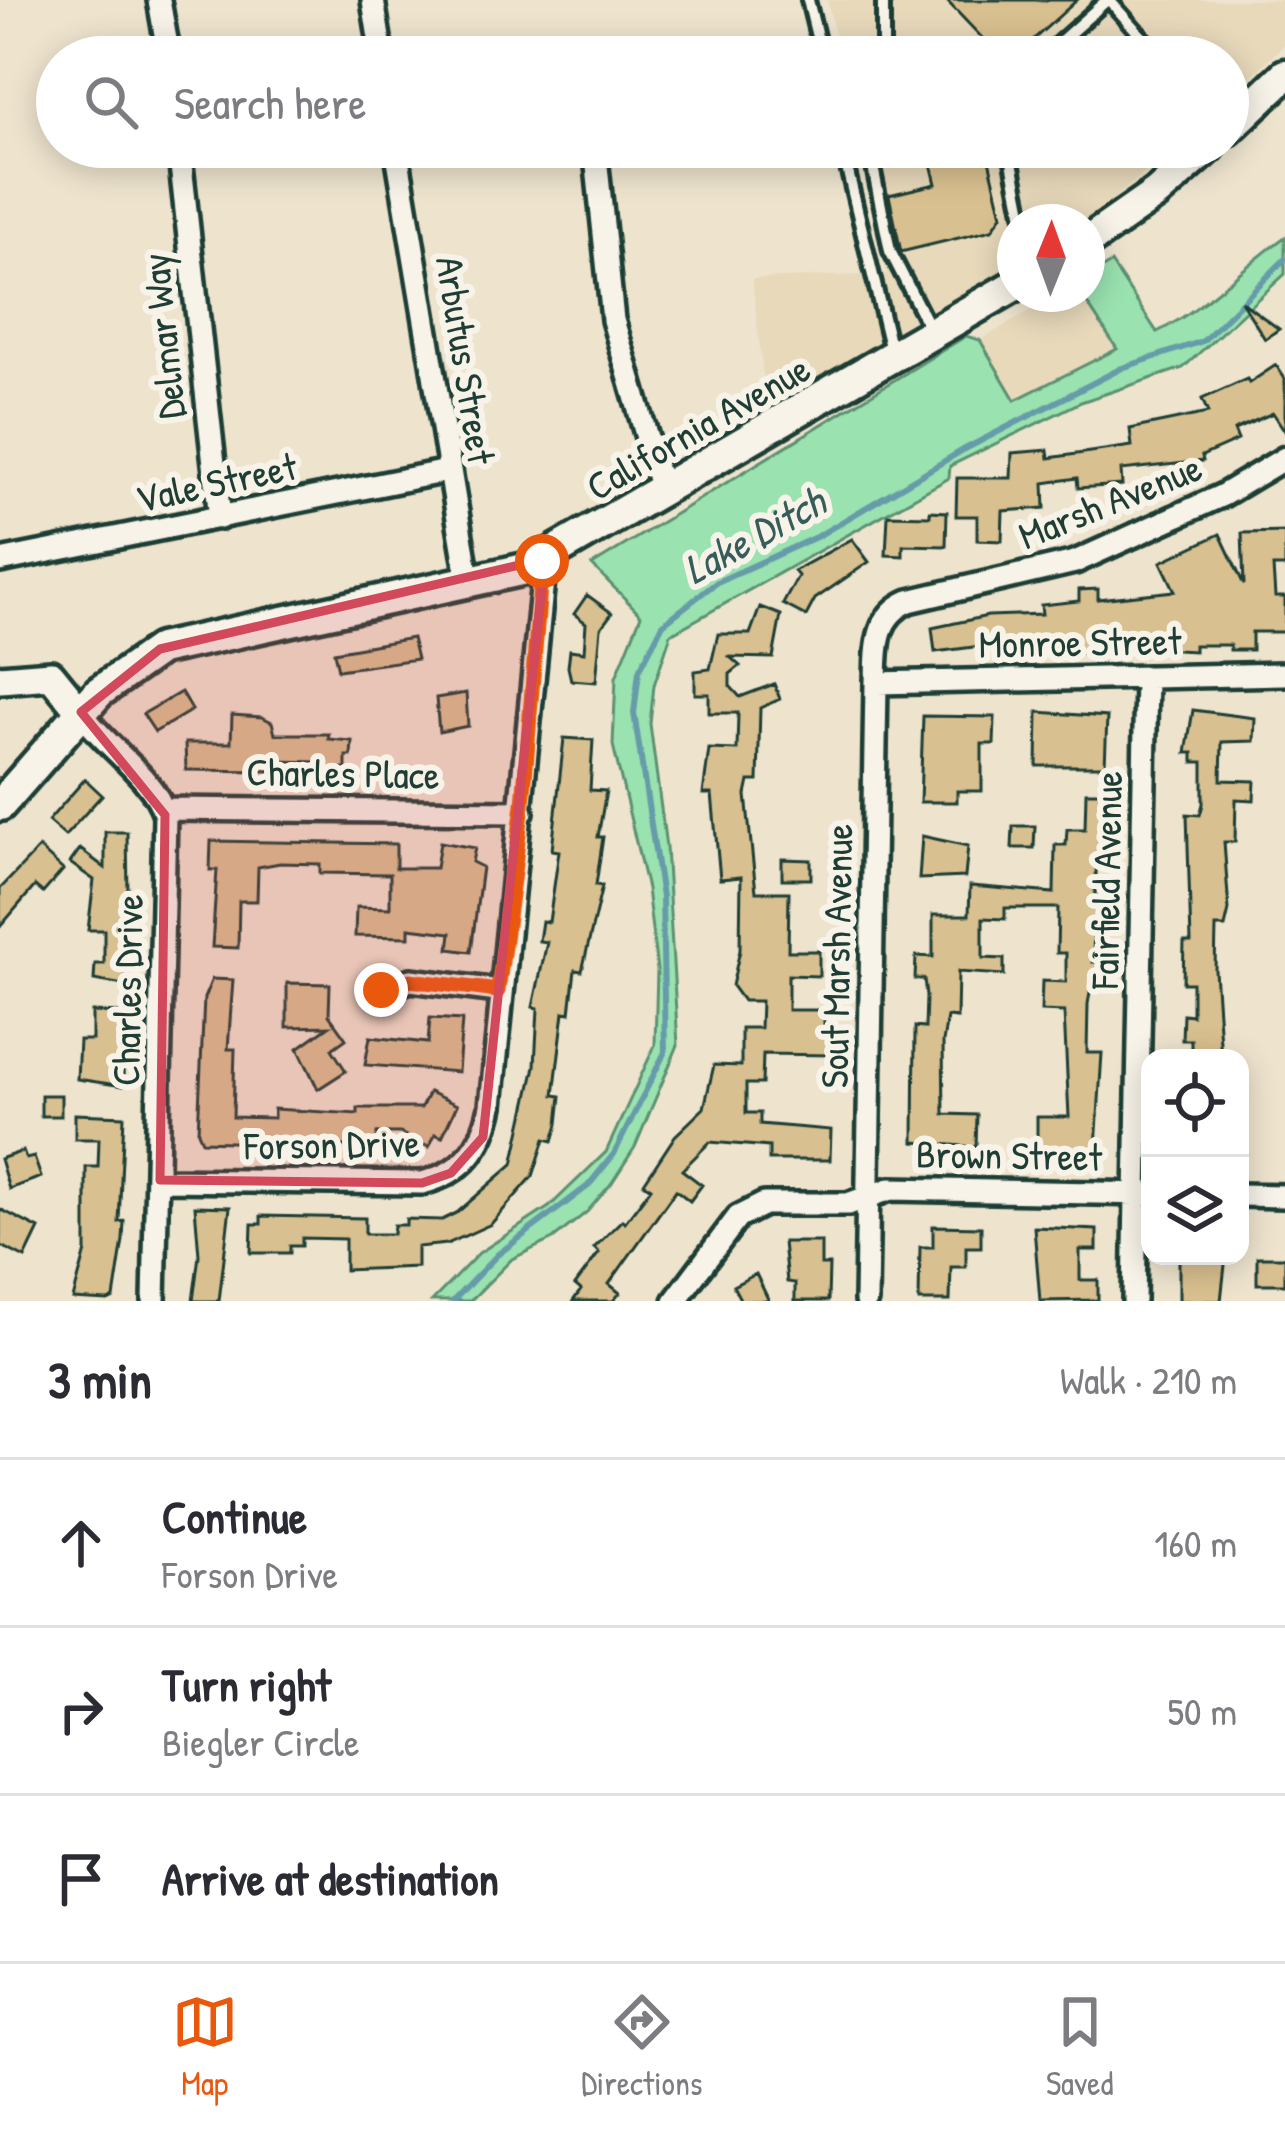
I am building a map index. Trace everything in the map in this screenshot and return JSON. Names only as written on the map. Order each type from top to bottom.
[{"type":"main road","points":[[1249,109],[1285,75]]},
{"type":"main road","points":[[1105,229],[1185,168]]},
{"type":"main road","name":"California Avenue","points":[[0,805],[81,712],[131,665],[192,640],[469,584],[545,559],[997,296]]},
{"type":"street","points":[[158,0],[166,36]]},
{"type":"street","points":[[373,0],[379,36]]},
{"type":"street","name":"Delmar Way","points":[[181,168],[220,518]]},
{"type":"street","name":"Arbutus Street","points":[[399,168],[469,584]]},
{"type":"street","points":[[597,168],[610,302],[663,493]]},
{"type":"street","name":"Marsh Avenue","points":[[889,614],[909,601],[1075,562],[1223,495],[1285,458]]},
{"type":"street","name":"Vale Street","points":[[0,561],[447,471]]},
{"type":"street","name":"Forson Drive","points":[[160,1180],[404,1185],[451,1173],[474,1152],[488,1121],[545,559]]},
{"type":"street","name":"Sout Marsh Avenue","points":[[866,1301],[876,683],[878,639],[889,614]]},
{"type":"street","name":"Monroe Street","points":[[876,683],[1285,674]]},
{"type":"street","points":[[0,679],[51,675],[164,808]]},
{"type":"street","name":"Fairfield Avenue","points":[[1143,1157],[1146,676]]},
{"type":"street","name":"Charles Place","points":[[164,808],[522,812]]},
{"type":"street","name":"Charles Drive","points":[[154,1301],[164,808]]},
{"type":"street","points":[[381,990],[410,980],[498,991]]},
{"type":"street","name":"Brown Street","points":[[676,1301],[751,1208],[848,1204],[890,1189],[1141,1193]]},
{"type":"street","points":[[1249,1195],[1285,1196]]},
{"type":"street","name":"Fairfield Avenue","points":[[1134,1301],[1141,1217]]},
{"type":"lane","points":[[808,0],[816,36]]},
{"type":"lane","points":[[883,0],[883,36]]},
{"type":"lane","points":[[1067,36],[1108,0],[1141,36]]},
{"type":"lane","points":[[847,168],[892,358]]},
{"type":"lane","points":[[872,168],[890,250],[932,334]]},
{"type":"lane","points":[[1014,168],[1021,204]]},
{"type":"highlighted area","points":[[545,559],[483,1137],[451,1173],[422,1183],[160,1180],[165,815],[81,712],[160,649]]},
{"type":"shaded area","points":[[827,0],[1285,0],[1285,44],[1249,78],[1249,36],[835,36]]},
{"type":"shaded area","points":[[864,168],[1151,168],[1105,205],[997,204],[997,275],[767,411],[752,279],[887,274]]},
{"type":"shaded area","points":[[1028,312],[1093,312],[1117,348],[1015,400],[980,340]]},
{"type":"green space","points":[[1285,237],[1285,274],[1183,368],[1081,402],[950,466],[949,478],[671,634],[654,685],[650,724],[666,847],[678,1045],[635,1147],[587,1212],[553,1239],[512,1259],[470,1301],[432,1301],[479,1253],[549,1207],[606,1152],[655,1045],[657,970],[647,889],[613,745],[616,677],[641,615],[592,565],[966,336],[980,340],[1015,400],[1117,349],[1093,312],[1105,312],[1105,266],[1111,263],[1157,332],[1205,301]]},
{"type":"building","points":[[946,0],[1077,0],[1037,36],[980,36]]},
{"type":"building","points":[[932,168],[991,168],[999,204],[997,222],[992,230],[901,252],[889,195],[936,184]]},
{"type":"building","points":[[1241,301],[1279,329],[1265,339]]},
{"type":"building","points":[[1276,365],[1285,379],[1285,431],[1273,413],[1234,430],[1238,440],[1202,456],[1203,461],[1121,470],[1122,485],[1078,488],[1077,478],[1044,483],[1045,508],[1003,511],[1002,541],[977,540],[977,516],[956,516],[957,478],[1011,478],[1012,453],[1048,450],[1049,458],[1132,446],[1130,429],[1208,413],[1202,399],[1247,379],[1249,383]]},
{"type":"building","points":[[930,511],[947,512],[946,546],[903,545],[903,556],[886,555],[888,515],[930,516]]},
{"type":"building","points":[[1285,532],[1285,567],[1273,567],[1275,597],[1285,597],[1285,632],[1252,632],[1252,650],[1230,650],[1230,645],[1194,645],[1194,651],[1140,648],[1141,632],[1105,634],[1106,652],[1080,653],[1079,649],[1014,656],[1012,642],[935,652],[932,628],[988,616],[1042,614],[1041,605],[1079,601],[1079,590],[1098,589],[1098,599],[1175,591],[1161,562],[1220,534],[1244,585],[1242,533]]},
{"type":"building","points":[[852,539],[869,562],[815,599],[806,616],[783,604],[798,576],[794,571]]},
{"type":"building","points":[[587,595],[612,613],[601,628],[596,682],[571,680],[568,667],[570,650],[584,652],[586,623],[574,614]]},
{"type":"building","points":[[760,607],[781,615],[773,658],[730,657],[740,666],[730,674],[730,686],[740,697],[774,684],[780,699],[760,708],[758,781],[749,781],[746,795],[756,892],[789,892],[788,951],[819,951],[819,976],[788,975],[788,1010],[824,1010],[824,1030],[833,1030],[833,1055],[763,1054],[762,1084],[746,1084],[746,1113],[760,1113],[760,1124],[831,1130],[830,1160],[769,1160],[769,1147],[710,1142],[682,1170],[702,1185],[690,1201],[676,1190],[609,1284],[620,1293],[613,1301],[573,1301],[581,1290],[575,1285],[599,1253],[594,1248],[625,1222],[651,1188],[644,1183],[675,1136],[704,1108],[714,1065],[741,1066],[741,1028],[760,1028],[761,1001],[743,1001],[732,986],[740,950],[741,877],[720,879],[712,794],[703,794],[709,749],[737,750],[738,713],[709,713],[709,694],[695,694],[695,671],[710,669],[718,634],[750,634]]},
{"type":"building","points":[[412,638],[417,659],[338,670],[334,652]]},
{"type":"building","points":[[181,692],[192,710],[155,732],[143,714]]},
{"type":"building","points":[[466,693],[468,726],[439,732],[436,698]]},
{"type":"building","points":[[1193,710],[1255,718],[1254,741],[1222,742],[1221,780],[1255,781],[1254,800],[1236,799],[1235,842],[1224,842],[1229,910],[1225,927],[1216,927],[1215,970],[1220,1049],[1191,1049],[1191,1040],[1182,1040],[1183,1014],[1192,1015],[1192,983],[1183,983],[1184,942],[1191,942],[1187,814],[1200,815],[1203,804],[1203,762],[1193,762],[1193,753],[1186,753]]},
{"type":"building","points":[[1038,712],[1107,717],[1105,766],[1037,766]]},
{"type":"building","points":[[232,715],[262,717],[272,722],[275,734],[329,734],[328,739],[352,741],[346,769],[323,769],[324,762],[274,761],[274,771],[186,770],[185,743],[231,743]]},
{"type":"building","points":[[923,716],[995,717],[994,744],[982,744],[982,791],[957,791],[957,802],[920,802]]},
{"type":"building","points":[[564,738],[593,740],[590,790],[606,791],[598,837],[603,837],[596,885],[602,886],[582,971],[575,970],[570,1013],[564,1012],[554,1095],[561,1096],[558,1124],[553,1141],[545,1139],[533,1176],[491,1224],[447,1244],[417,1247],[417,1267],[345,1270],[345,1239],[302,1238],[302,1246],[290,1246],[290,1253],[251,1253],[252,1224],[261,1224],[261,1216],[365,1218],[365,1234],[393,1234],[394,1225],[406,1225],[406,1219],[442,1220],[458,1212],[513,1164],[535,1066],[538,1008],[533,1007],[547,942],[539,941],[542,921],[549,922],[559,851],[552,850]]},
{"type":"building","points":[[85,779],[102,795],[65,836],[48,821]]},
{"type":"building","points":[[1086,792],[1105,792],[1106,800],[1105,852],[1097,852],[1095,896],[1104,896],[1104,919],[1094,919],[1093,962],[1103,962],[1103,982],[1092,982],[1088,1004],[1087,1053],[1102,1053],[1096,1148],[1037,1148],[1037,1117],[1069,1117],[1064,1012],[1041,1011],[1042,981],[1066,982],[1066,953],[1057,953],[1058,908],[1005,908],[1005,919],[983,918],[983,958],[1004,959],[1004,975],[958,972],[957,1018],[947,1017],[943,1042],[944,1114],[977,1115],[976,1147],[914,1142],[915,1027],[925,1028],[926,996],[924,979],[915,979],[916,956],[933,957],[933,915],[969,915],[970,886],[1054,893],[1055,845],[1066,845],[1067,829],[1085,829]]},
{"type":"building","points":[[1013,826],[1035,826],[1034,848],[1012,848]]},
{"type":"building","points":[[105,832],[127,832],[129,956],[124,985],[94,980],[95,964],[104,964],[104,930],[88,930],[94,880],[70,863],[80,849],[105,868]]},
{"type":"building","points":[[922,836],[968,846],[965,877],[919,879]]},
{"type":"building","points":[[211,841],[396,844],[396,868],[436,868],[440,842],[475,848],[472,862],[482,867],[471,952],[449,949],[451,933],[409,928],[409,937],[355,936],[356,907],[390,908],[390,874],[320,873],[320,864],[280,863],[258,867],[257,901],[239,901],[238,948],[212,947],[217,870],[210,870]]},
{"type":"building","points":[[39,848],[63,870],[43,893],[35,886],[0,927],[0,889]]},
{"type":"building","points":[[782,859],[811,860],[811,879],[782,879]]},
{"type":"building","points":[[212,979],[233,980],[228,1049],[235,1049],[233,1117],[274,1118],[274,1109],[358,1114],[358,1108],[421,1108],[429,1092],[457,1105],[442,1137],[435,1134],[429,1147],[400,1133],[377,1133],[377,1147],[202,1141],[198,1132],[204,998]]},
{"type":"building","points":[[287,983],[330,984],[329,1015],[346,1039],[332,1049],[346,1071],[318,1089],[298,1048],[329,1026],[287,1027]]},
{"type":"building","points":[[92,1012],[124,1013],[123,1086],[77,1079],[79,1040],[92,1040]]},
{"type":"building","points":[[430,1018],[462,1020],[458,1072],[365,1065],[370,1037],[428,1043]]},
{"type":"building","points":[[41,1095],[61,1095],[61,1116],[41,1116]]},
{"type":"building","points":[[75,1114],[124,1116],[119,1222],[124,1221],[123,1240],[114,1298],[108,1301],[73,1299],[86,1251],[86,1167],[98,1167],[99,1139],[75,1139]]},
{"type":"building","points":[[23,1151],[26,1159],[34,1157],[41,1177],[9,1189],[0,1159]]},
{"type":"building","points":[[195,1206],[230,1207],[219,1301],[193,1301],[199,1255]]},
{"type":"building","points":[[0,1209],[39,1229],[25,1258],[0,1245]]},
{"type":"building","points":[[933,1226],[981,1227],[981,1247],[966,1247],[966,1267],[951,1267],[950,1301],[919,1301],[920,1247],[933,1247]]},
{"type":"building","points":[[1034,1227],[1097,1230],[1097,1250],[1080,1250],[1080,1280],[1098,1280],[1098,1300],[1040,1301]]},
{"type":"building","points":[[783,1242],[821,1242],[821,1265],[829,1265],[828,1301],[795,1301],[795,1283],[787,1282]]},
{"type":"building","points":[[1257,1257],[1285,1257],[1285,1284],[1257,1284]]},
{"type":"building","points":[[1179,1265],[1225,1265],[1221,1301],[1179,1301]]},
{"type":"building","points":[[756,1274],[769,1301],[741,1301],[733,1286]]},
{"type":"waterway","name":"Lake Ditch","points":[[453,1301],[497,1255],[588,1186],[614,1154],[665,1052],[662,897],[634,713],[639,671],[663,624],[717,582],[818,536],[963,450],[1122,368],[1203,341],[1285,259]]},
{"type":"route","points":[[381,990],[410,980],[498,991],[523,805],[545,559],[542,561]]}]
